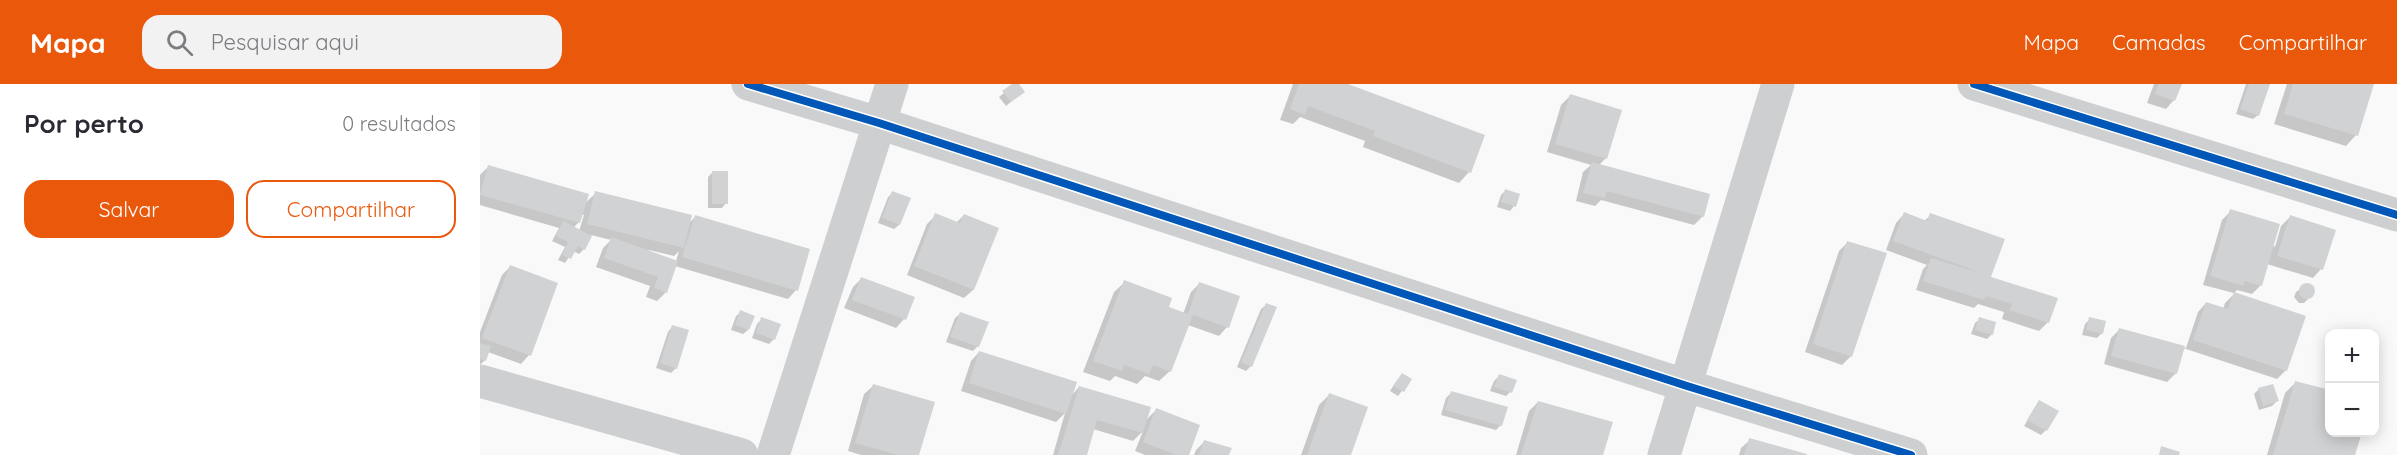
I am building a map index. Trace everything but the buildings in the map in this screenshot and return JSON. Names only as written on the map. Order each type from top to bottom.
[{"type":"street","points":[[748,84],[879,123],[1687,386],[1911,455]]},
{"type":"street","points":[[773,455],[892,84]]},
{"type":"street","points":[[1664,455],[1778,84]]},
{"type":"street","points":[[1974,84],[2397,215]]},
{"type":"street","points":[[480,381],[741,455]]},
{"type":"cycle path","points":[[748,84],[879,123],[1687,386],[1911,455]]},
{"type":"cycle path","points":[[1974,84],[2397,215]]}]
